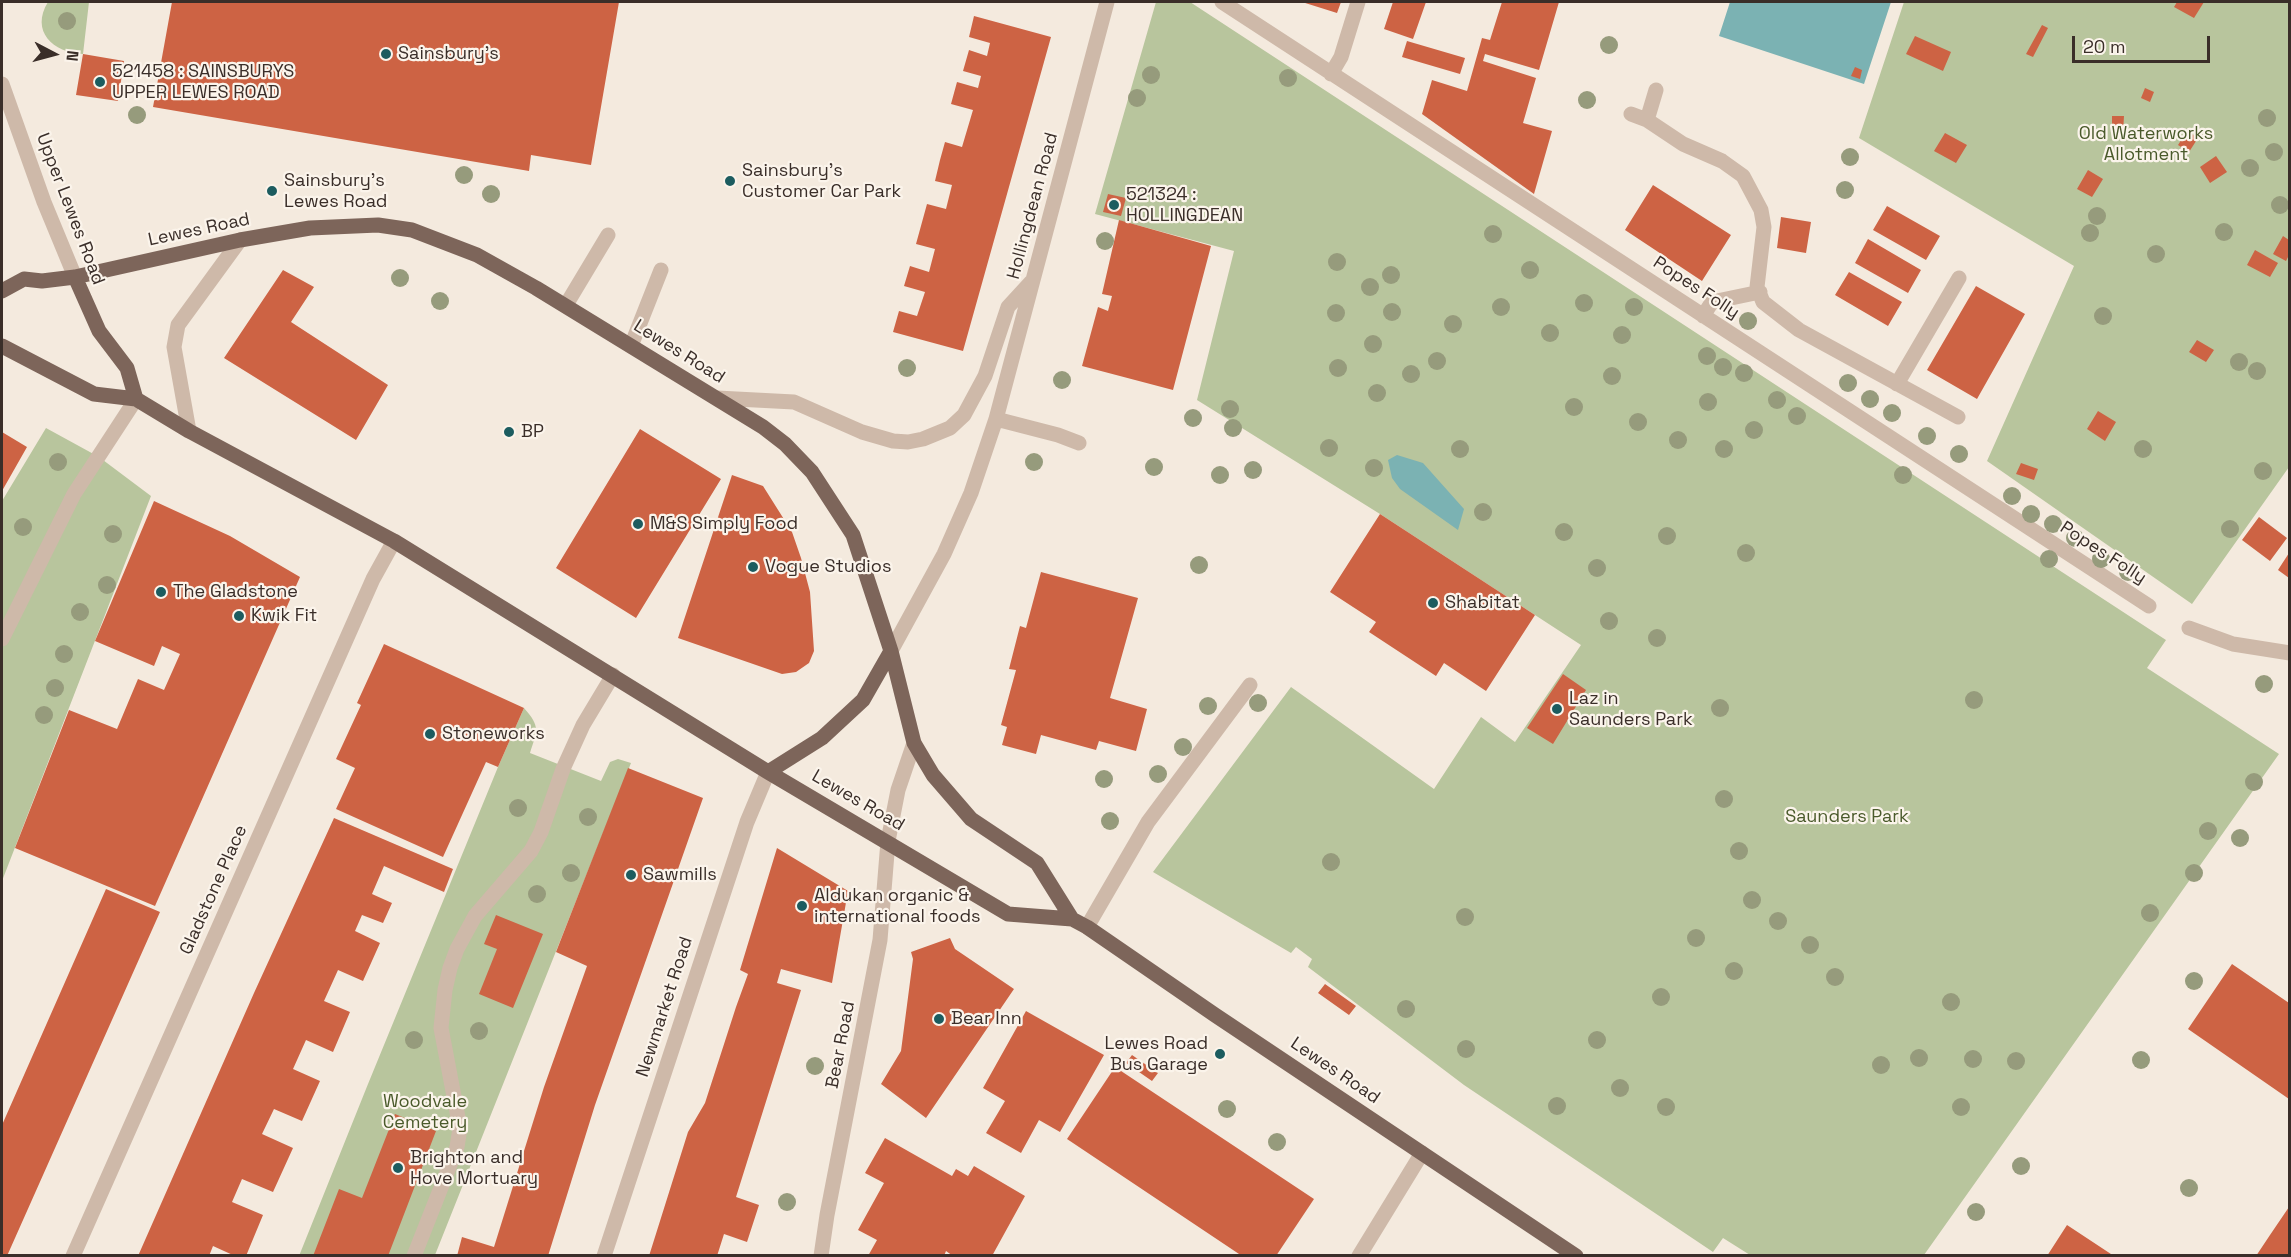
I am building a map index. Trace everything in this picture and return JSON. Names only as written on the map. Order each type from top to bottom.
[{"type":"main road","name":"Lewes Road","points":[[2,291],[24,279],[42,281],[75,278],[240,240],[310,228],[378,225],[412,230],[477,255],[566,304],[763,427],[785,444],[821,484],[853,535],[891,651],[914,743],[933,775],[970,819],[1037,863],[1072,919]]},
{"type":"main road","name":"Upper Lewes Road","points":[[75,278],[99,332],[127,368],[136,399]]},
{"type":"main road","name":"Lewes Road","points":[[2,346],[94,394],[136,399],[189,431],[394,541],[768,772],[1008,914],[1072,919],[1087,927],[1576,1256]]},
{"type":"main road","points":[[768,772],[822,738],[863,700],[891,651]]},
{"type":"street","name":"Hollingdean Road","points":[[891,651],[944,554],[971,493],[996,419],[1107,2]]},
{"type":"street","name":"Popes Folly","points":[[1222,2],[2149,606]]},
{"type":"street","points":[[1331,74],[1341,57],[1358,2]]},
{"type":"street","name":"Upper Lewes Road","points":[[2,84],[44,202],[75,278]]},
{"type":"street","points":[[1647,120],[1656,90]]},
{"type":"street","points":[[1631,114],[1647,120],[1683,144],[1722,161],[1743,176],[1761,210],[1764,227],[1757,287],[1763,302],[1799,330],[1958,417]]},
{"type":"street","points":[[566,304],[608,235]]},
{"type":"street","points":[[189,431],[174,347],[178,326],[240,240]]},
{"type":"street","points":[[631,346],[661,270]]},
{"type":"street","points":[[717,398],[794,402],[862,432],[893,441],[908,442],[923,439],[950,428],[964,414],[985,376],[1008,307],[1034,278]]},
{"type":"street","points":[[1897,384],[1959,278]]},
{"type":"street","points":[[1703,316],[1712,302],[1760,292]]},
{"type":"street","points":[[2,639],[74,494],[136,399]]},
{"type":"street","points":[[996,419],[1058,435],[1079,443]]},
{"type":"street","name":"Gladstone Place","points":[[73,1256],[373,579],[394,541]]},
{"type":"street","points":[[2189,628],[2233,644],[2289,653]]},
{"type":"street","points":[[414,1256],[457,1147],[460,1128],[441,1028],[443,999],[450,968],[457,949],[475,916],[531,851],[541,832],[563,769],[583,725],[613,675]]},
{"type":"street","points":[[1087,927],[1148,822],[1250,685]]},
{"type":"street","name":"Bear Road","points":[[821,1256],[880,940],[888,841],[898,790],[914,743]]},
{"type":"street","name":"Newmarket Road","points":[[604,1256],[747,822],[768,772]]},
{"type":"street","points":[[1359,1256],[1422,1153]]},
{"type":"green space","points":[[48,2],[89,2],[83,54],[62,50],[54,45],[43,31],[43,13]]},
{"type":"green space","name":"Saunders Park","points":[[1156,2],[1190,2],[2166,640],[2147,668],[2279,754],[1924,1255],[1750,1255],[1723,1238],[1713,1252],[1464,1085],[1308,967],[1312,959],[1296,947],[1291,953],[1153,872],[1291,687],[1434,789],[1481,717],[1515,742],[1581,645],[1380,514],[1197,400],[1234,251],[1095,214]]},
{"type":"green space","name":"Old Waterworks Allotment","points":[[1904,2],[2289,2],[2289,467],[2192,604],[1987,461],[2074,266],[1859,138]]},
{"type":"green space","points":[[46,428],[99,457],[151,496],[2,881],[2,501]]},
{"type":"green space","name":"Woodvale Cemetery","points":[[524,708],[533,720],[536,729],[530,753],[601,781],[610,762],[618,759],[631,763],[435,1255],[299,1256],[498,767]]},
{"type":"water","points":[[1730,2],[1891,2],[1864,84],[1719,36]]},
{"type":"water","points":[[1397,455],[1423,463],[1464,509],[1458,530],[1400,489],[1392,478],[1388,460]]},
{"type":"building","name":"Sainsbury's","points":[[172,2],[619,2],[591,165],[531,155],[529,171],[153,107]]},
{"type":"building","points":[[1302,2],[1341,2],[1337,13]]},
{"type":"building","points":[[1393,2],[1426,2],[1413,39],[1384,29]]},
{"type":"building","points":[[1502,2],[1559,2],[1539,70],[1485,54],[1483,61],[1536,78],[1523,123],[1552,131],[1534,194],[1422,114],[1432,80],[1467,91],[1482,38],[1490,40]]},
{"type":"building","points":[[2177,2],[2204,2],[2194,18],[2174,7]]},
{"type":"building","points":[[974,16],[1051,37],[963,351],[893,332],[899,311],[917,316],[925,292],[904,286],[910,266],[929,272],[935,249],[916,244],[927,204],[946,209],[952,185],[935,181],[940,160],[945,142],[962,147],[973,110],[951,104],[957,82],[978,88],[981,76],[963,71],[969,50],[987,56],[990,43],[969,37]]},
{"type":"building","points":[[2042,25],[2048,28],[2033,57],[2026,54]]},
{"type":"building","points":[[1915,36],[1951,52],[1943,71],[1906,54]]},
{"type":"building","points":[[1407,41],[1465,58],[1460,74],[1402,57]]},
{"type":"building","name":"521458 : SAINSBURYS UPPER LEWES ROAD","points":[[83,54],[124,61],[118,101],[76,95]]},
{"type":"building","points":[[1855,67],[1862,70],[1860,79],[1851,76]]},
{"type":"building","points":[[2145,88],[2154,92],[2150,102],[2141,98]]},
{"type":"building","points":[[2112,116],[2124,116],[2123,133],[2112,133]]},
{"type":"building","points":[[2187,131],[2198,138],[2189,152],[2178,145]]},
{"type":"building","points":[[1945,133],[1967,145],[1956,163],[1934,151]]},
{"type":"building","points":[[2216,156],[2227,172],[2210,183],[2200,167]]},
{"type":"building","points":[[2088,170],[2103,179],[2092,197],[2077,189]]},
{"type":"building","points":[[1653,185],[1731,235],[1702,281],[1625,230]]},
{"type":"building","name":"521324 : HOLLINGDEAN","points":[[1108,194],[1126,198],[1121,216],[1103,212]]},
{"type":"building","points":[[1887,206],[1940,236],[1926,260],[1873,230]]},
{"type":"building","points":[[1781,217],[1811,222],[1806,253],[1777,248]]},
{"type":"building","points":[[1119,220],[1211,246],[1173,390],[1082,366],[1098,307],[1108,311],[1112,296],[1102,294]]},
{"type":"building","points":[[2283,236],[2289,240],[2289,255],[2286,261],[2273,254]]},
{"type":"building","points":[[1868,239],[1921,270],[1908,293],[1855,263]]},
{"type":"building","points":[[2255,250],[2278,263],[2270,277],[2247,265]]},
{"type":"building","points":[[283,270],[314,287],[291,322],[388,385],[356,440],[224,358]]},
{"type":"building","points":[[1849,272],[1902,302],[1888,326],[1835,295]]},
{"type":"building","points":[[1976,286],[2025,314],[1977,399],[1927,370]]},
{"type":"building","points":[[2197,340],[2214,350],[2206,362],[2189,352]]},
{"type":"building","points":[[2098,411],[2116,422],[2105,441],[2087,429]]},
{"type":"building","name":"M&S Simply Food","points":[[640,429],[721,479],[636,618],[556,568]]},
{"type":"building","points":[[2,432],[27,447],[2,491]]},
{"type":"building","points":[[2021,463],[2038,469],[2034,480],[2016,474]]},
{"type":"building","name":"Vogue Studios","points":[[732,475],[763,486],[792,532],[801,558],[810,592],[814,651],[809,663],[796,672],[782,674],[678,638]]},
{"type":"building","points":[[154,501],[230,536],[300,577],[155,906],[15,848],[69,710],[117,729],[138,679],[164,690],[180,654],[162,646],[154,666],[95,641]]},
{"type":"building","name":"Shabitat","points":[[1380,514],[1535,615],[1486,691],[1444,663],[1436,676],[1369,632],[1376,622],[1330,592]]},
{"type":"building","points":[[2259,517],[2287,538],[2270,561],[2242,540]]},
{"type":"building","points":[[2289,553],[2289,578],[2278,570]]},
{"type":"building","points":[[1041,572],[1138,598],[1110,698],[1147,709],[1136,751],[1099,741],[1096,750],[1041,735],[1036,754],[1002,745],[1007,727],[1001,725],[1016,670],[1009,669],[1020,626],[1026,628]]},
{"type":"building","name":"Stoneworks","points":[[384,644],[524,708],[498,767],[486,762],[443,857],[336,809],[355,768],[336,759],[361,705],[357,703]]},
{"type":"building","name":"Laz in Saunders Park","points":[[1563,674],[1586,690],[1553,744],[1527,728]]},
{"type":"building","points":[[628,768],[703,798],[595,1105],[548,1256],[457,1256],[462,1237],[494,1247],[544,1087],[587,966],[556,952]]},
{"type":"building","points":[[334,818],[453,869],[444,892],[384,866],[372,894],[392,903],[383,923],[362,915],[355,931],[380,943],[363,981],[338,970],[324,1001],[350,1012],[333,1052],[306,1040],[293,1069],[320,1081],[302,1121],[274,1109],[262,1134],[293,1148],[273,1192],[242,1179],[232,1202],[263,1215],[246,1256],[235,1256],[213,1246],[209,1256],[138,1256],[254,993]]},
{"type":"building","points":[[777,848],[848,891],[832,983],[781,969],[777,983],[801,990],[736,1197],[759,1205],[747,1242],[724,1234],[717,1256],[649,1256],[688,1132],[705,1103],[748,974],[740,970]]},
{"type":"building","points":[[106,889],[160,912],[7,1256],[2,1256],[2,1125]]},
{"type":"building","points":[[496,915],[543,934],[513,1008],[479,994],[497,949],[484,944]]},
{"type":"building","points":[[950,938],[955,949],[1014,989],[926,1118],[881,1084],[901,1051],[913,959],[911,952]]},
{"type":"building","points":[[2232,964],[2289,1003],[2289,1099],[2188,1029]]},
{"type":"building","points":[[1325,984],[1356,1006],[1349,1015],[1318,993]]},
{"type":"building","points":[[1026,1011],[1104,1055],[1060,1132],[1039,1120],[1021,1153],[986,1133],[1005,1101],[983,1088]]},
{"type":"building","points":[[1132,1055],[1158,1073],[1152,1081],[1126,1063]]},
{"type":"building","points":[[1115,1067],[1314,1199],[1276,1256],[1242,1256],[1067,1139]]},
{"type":"building","name":"Brighton and Hove Mortuary","points":[[395,1114],[436,1131],[388,1256],[313,1256],[339,1189],[362,1198]]},
{"type":"building","points":[[885,1138],[952,1176],[956,1169],[968,1176],[974,1166],[1025,1196],[992,1256],[953,1256],[946,1251],[944,1256],[868,1256],[877,1240],[858,1230],[884,1183],[865,1173]]},
{"type":"building","points":[[2289,1207],[2289,1256],[2256,1256],[2270,1235]]},
{"type":"building","points":[[2067,1225],[2114,1256],[2047,1256]]},
{"type":"place","name":"Sainsbury's","points":[[386,54]]},
{"type":"place","name":"521458 : SAINSBURYS UPPER LEWES ROAD","points":[[100,82]]},
{"type":"place","name":"Sainsbury's Customer Car Park","points":[[730,181]]},
{"type":"place","name":"Sainsbury's Lewes Road","points":[[272,191]]},
{"type":"place","name":"521324 : HOLLINGDEAN","points":[[1114,205]]},
{"type":"place","name":"BP","points":[[509,432]]},
{"type":"place","name":"M&S Simply Food","points":[[638,524]]},
{"type":"place","name":"Vogue Studios","points":[[753,567]]},
{"type":"place","name":"The Gladstone","points":[[161,592]]},
{"type":"place","name":"Shabitat","points":[[1433,603]]},
{"type":"place","name":"Kwik Fit","points":[[239,616]]},
{"type":"place","name":"Laz in Saunders Park","points":[[1557,709]]},
{"type":"place","name":"Stoneworks","points":[[430,734]]},
{"type":"place","name":"Sawmills","points":[[631,875]]},
{"type":"place","name":"Aldukan organic & international foods","points":[[802,906]]},
{"type":"place","name":"Bear Inn","points":[[939,1019]]},
{"type":"place","name":"Lewes Road Bus Garage","points":[[1220,1054]]},
{"type":"place","name":"Brighton and Hove Mortuary","points":[[398,1168]]}]
